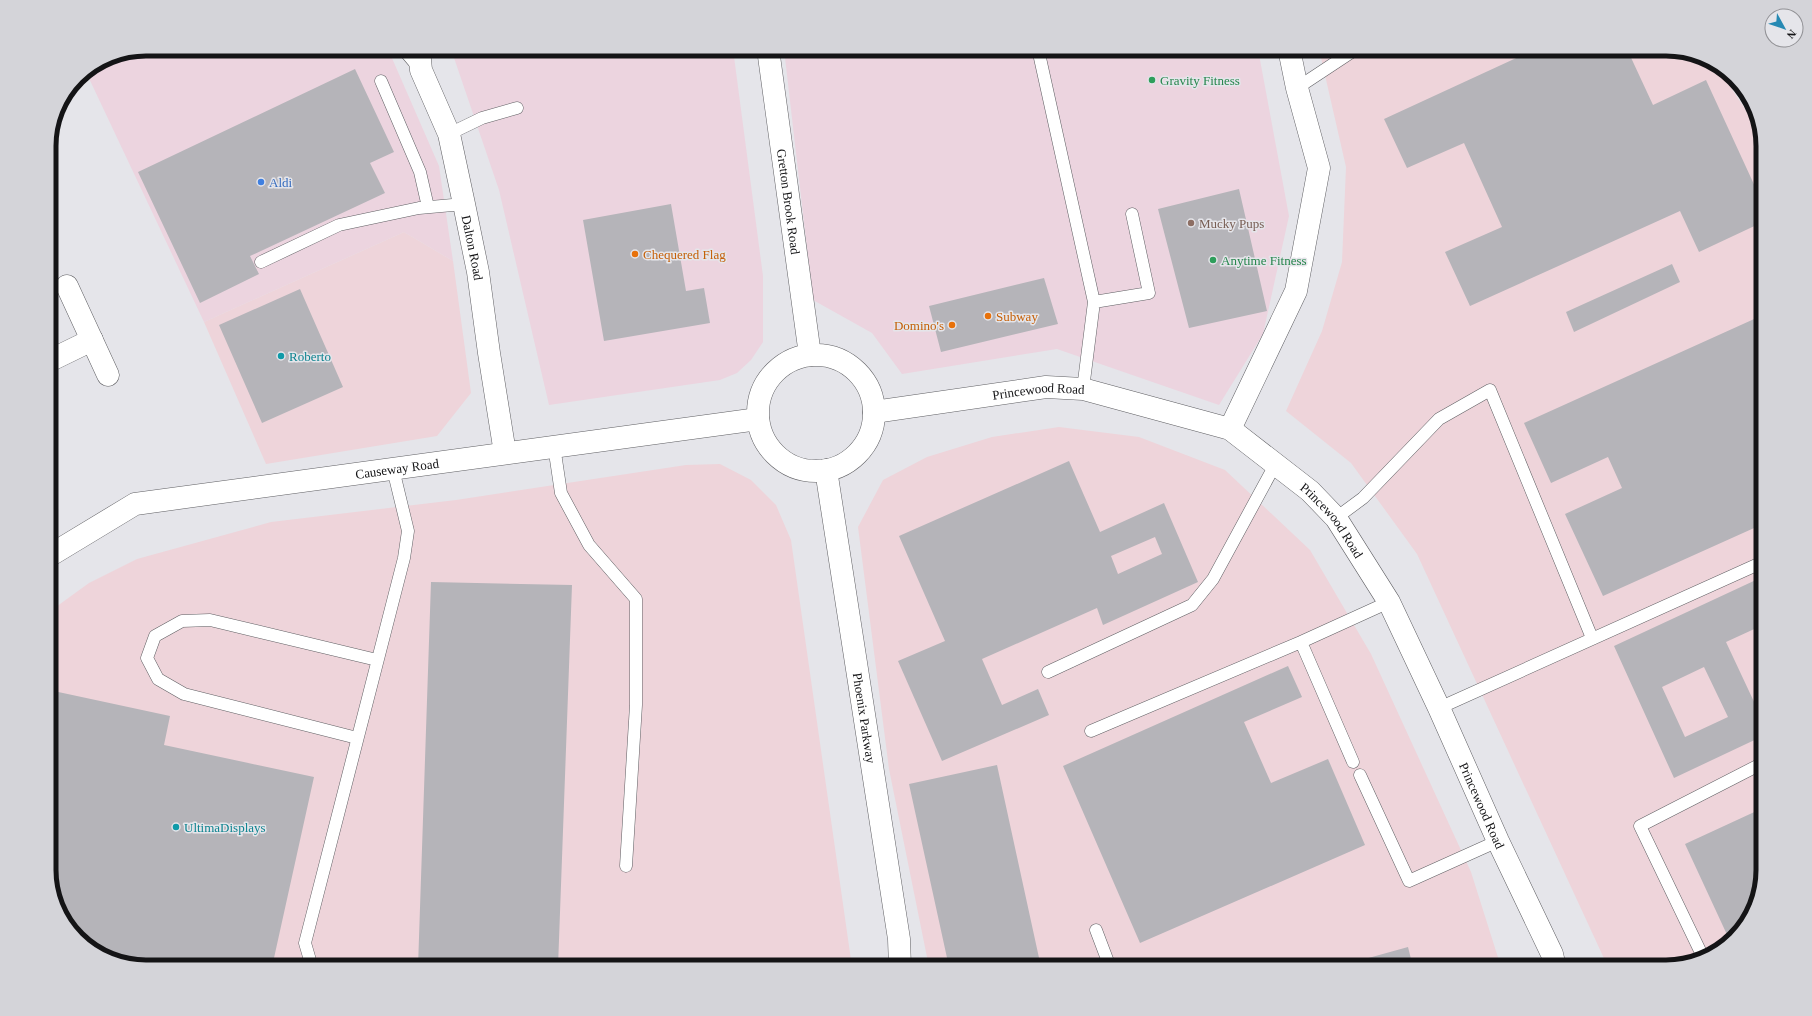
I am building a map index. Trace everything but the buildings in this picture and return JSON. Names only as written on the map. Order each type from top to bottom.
[{"type":"street","name":"Dalton Road","points":[[419,56],[421,70],[448,134],[464,204],[478,272],[488,353],[505,453]]},
{"type":"street","name":"Gretton Brook Road","points":[[769,56],[810,355]]},
{"type":"street","points":[[1230,429],[1296,291],[1319,168],[1297,88],[1290,56]]},
{"type":"street","points":[[67,286],[108,375]]},
{"type":"street","points":[[56,358],[92,340]]},
{"type":"street","points":[[810,355],[829,355],[847,363],[862,376],[871,393],[874,412],[872,429],[862,448],[855,456],[841,465],[826,470],[807,470],[789,464],[774,453],[763,438],[758,419],[759,401],[765,384],[777,370],[792,360],[810,355]]},
{"type":"street","name":"Princewood Road","points":[[874,412],[1046,387],[1083,389],[1230,429],[1276,463],[1310,491],[1336,518],[1388,602],[1498,841],[1552,954],[1553,960]]},
{"type":"street","name":"Causeway Road","points":[[56,552],[135,504],[758,419]]},
{"type":"street","name":"Phoenix Parkway","points":[[826,470],[899,939],[900,960]]},
{"type":"lane","points":[[409,56],[421,70]]},
{"type":"lane","points":[[1040,56],[1094,302],[1083,389]]},
{"type":"lane","points":[[1297,88],[1345,56]]},
{"type":"lane","points":[[382,81],[420,172],[428,207]]},
{"type":"lane","points":[[448,134],[482,118],[517,108]]},
{"type":"lane","points":[[261,262],[339,225],[419,208],[464,204]]},
{"type":"lane","points":[[1094,302],[1149,293],[1132,214]]},
{"type":"lane","points":[[1336,518],[1363,498],[1439,419],[1490,390],[1592,638]]},
{"type":"lane","points":[[554,446],[561,493],[589,545],[636,599],[636,705],[626,866]]},
{"type":"lane","points":[[1048,672],[1192,605],[1213,580],[1276,463]]},
{"type":"lane","points":[[310,960],[304,943],[404,558],[408,531],[393,469]]},
{"type":"lane","points":[[1438,708],[1756,565]]},
{"type":"lane","points":[[1091,731],[1301,642],[1388,602]]},
{"type":"lane","points":[[357,738],[184,694],[158,679],[147,658],[155,636],[182,621],[210,620],[377,660]]},
{"type":"lane","points":[[1301,642],[1353,762]]},
{"type":"lane","points":[[1701,953],[1640,826],[1756,767]]},
{"type":"lane","points":[[1360,775],[1409,882],[1498,841]]},
{"type":"lane","points":[[1096,930],[1107,960]]},
{"type":"shaded area","points":[[146,56],[391,56],[439,166],[453,261],[404,232],[204,322],[88,77],[101,68],[123,59]]},
{"type":"shaded area","points":[[453,56],[734,56],[763,276],[763,342],[751,360],[737,373],[720,380],[549,405],[499,190]]},
{"type":"shaded area","points":[[785,56],[1259,56],[1289,216],[1263,334],[1219,405],[1057,349],[902,374],[872,333],[813,300]]},
{"type":"shaded area","points":[[1321,56],[1677,57],[1700,63],[1711,68],[1724,78],[1751,118],[1756,140],[1756,870],[1753,893],[1744,915],[1730,934],[1711,948],[1689,957],[1677,959],[1605,960],[1417,554],[1351,463],[1286,411],[1322,331],[1342,262],[1346,167]]},
{"type":"shaded area","points":[[404,232],[453,261],[471,393],[437,436],[266,464],[204,322]]},
{"type":"shaded area","points":[[1059,427],[1139,437],[1225,470],[1310,550],[1371,654],[1471,872],[1499,960],[928,960],[889,769],[858,527],[883,480],[927,457],[992,437]]},
{"type":"shaded area","points":[[720,464],[751,480],[776,505],[791,540],[851,960],[146,960],[123,957],[101,948],[82,934],[75,925],[63,904],[59,893],[56,876],[56,607],[89,583],[137,559],[271,522],[456,500],[686,465]]},
{"type":"place","name":"Gravity Fitness","points":[[1152,80]]},
{"type":"place","name":"Aldi","points":[[261,182]]},
{"type":"place","name":"Mucky Pups","points":[[1191,223]]},
{"type":"place","name":"Chequered Flag","points":[[635,254]]},
{"type":"place","name":"Anytime Fitness","points":[[1213,260]]},
{"type":"place","name":"Subway","points":[[988,316]]},
{"type":"place","name":"Domino's","points":[[952,325]]},
{"type":"place","name":"Roberto","points":[[281,356]]},
{"type":"place","name":"UltimaDisplays","points":[[176,827]]}]
